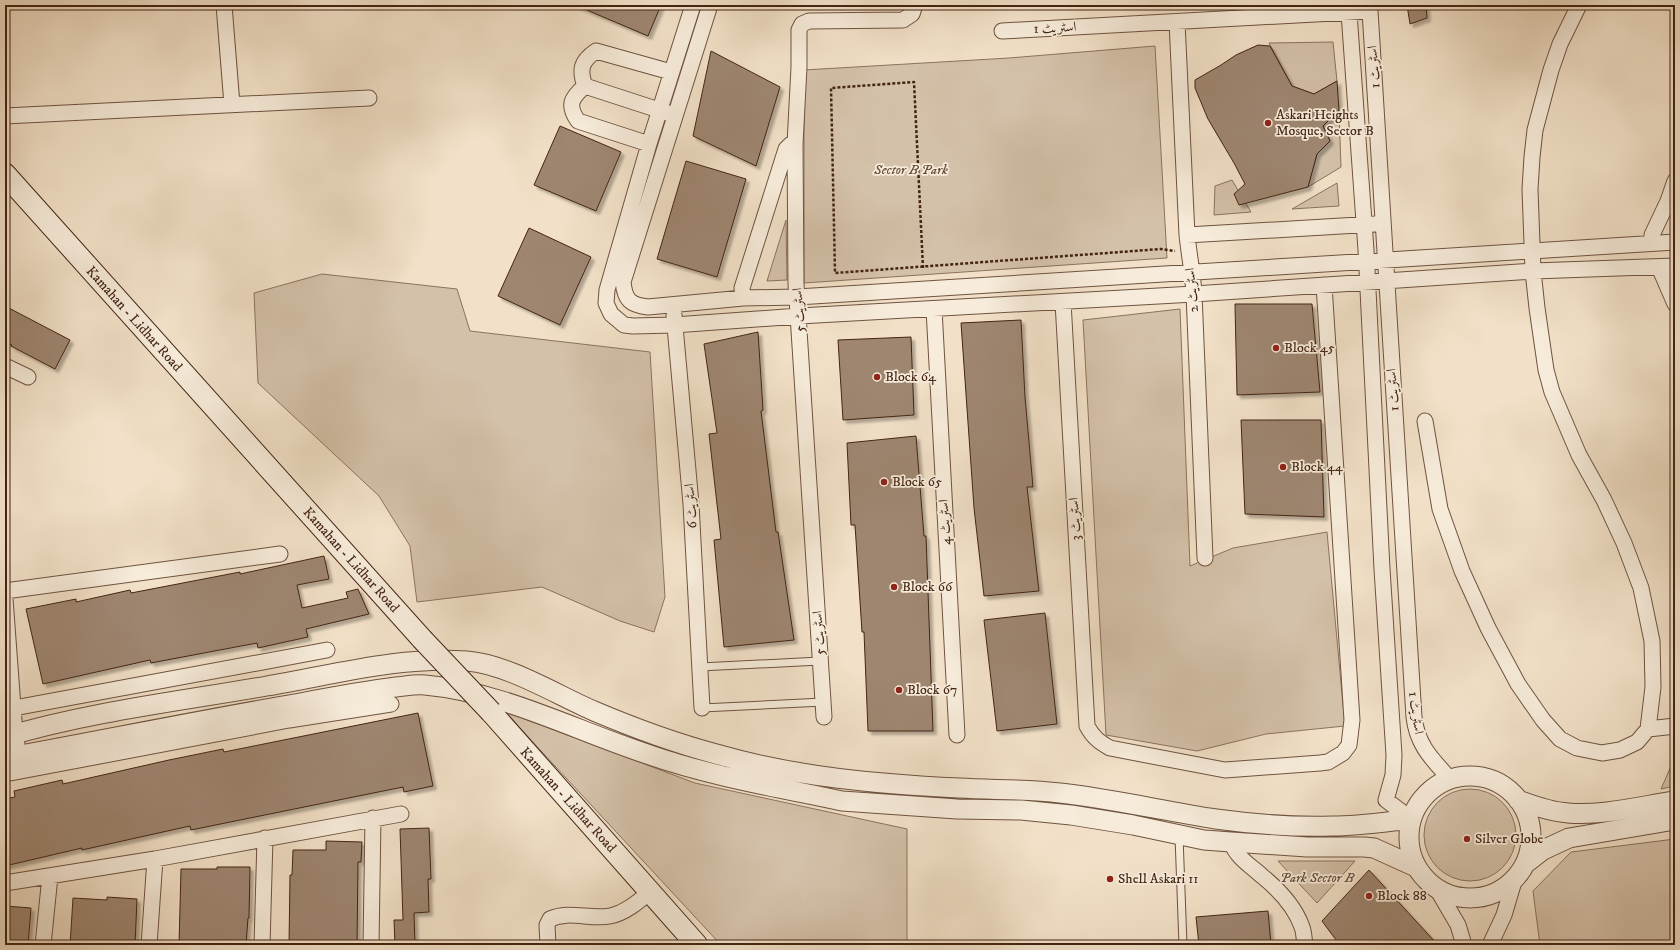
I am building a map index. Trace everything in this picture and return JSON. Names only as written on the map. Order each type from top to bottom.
[{"type":"main road","name":"Kamahan - Lidhar Road","points":[[5,174],[422,639],[490,712],[697,945]]},
{"type":"street","points":[[224,5],[232,105]]},
{"type":"street","points":[[693,5],[659,110],[607,290],[606,303],[611,314],[624,324],[633,326],[674,325],[799,316],[1194,294],[1533,271],[1675,266]]},
{"type":"street","points":[[710,5],[623,282],[626,297],[638,306],[648,307],[743,298],[797,297],[1367,260],[1675,242]]},
{"type":"street","name":"اسٹریٹ 5","points":[[824,717],[797,297],[795,144],[799,67],[799,30],[802,24],[809,21],[903,20],[912,14],[915,5]]},
{"type":"street","points":[[1425,422],[1440,509],[1462,571],[1488,628],[1518,684],[1543,720],[1560,739],[1577,748],[1602,753],[1620,750],[1637,742],[1648,729],[1653,687],[1652,641],[1641,588],[1624,544],[1604,500],[1579,455],[1552,392],[1546,370],[1533,271],[1530,188],[1535,130],[1551,70],[1560,44],[1579,5]]},
{"type":"street","name":"اسٹریٹ 1","points":[[1002,31],[1370,11],[1384,223],[1386,280],[1416,730],[1429,756],[1450,779]]},
{"type":"street","name":"اسٹریٹ 1","points":[[1349,12],[1365,225],[1382,569],[1394,755],[1392,775],[1386,800],[1411,819]]},
{"type":"street","name":"اسٹریٹ 2","points":[[1177,22],[1187,235],[1194,294],[1205,558]]},
{"type":"street","points":[[585,86],[582,77],[583,64],[588,56],[596,51],[671,72]]},
{"type":"street","points":[[585,86],[675,115]]},
{"type":"street","points":[[585,86],[576,94],[571,102],[572,112],[578,121],[649,144]]},
{"type":"street","points":[[5,116],[369,98]]},
{"type":"street","points":[[743,298],[742,288],[786,149],[791,144],[795,144]]},
{"type":"street","points":[[1652,243],[1652,235],[1671,201],[1675,182]]},
{"type":"street","points":[[1187,235],[1384,223]]},
{"type":"street","points":[[1659,267],[1675,304]]},
{"type":"street","name":"اسٹریٹ 3","points":[[1063,302],[1087,726],[1092,736],[1110,748],[1225,770],[1268,768],[1328,762],[1343,753],[1349,744],[1352,720],[1324,285]]},
{"type":"street","points":[[611,314],[630,301]]},
{"type":"street","name":"اسٹریٹ 6","points":[[674,304],[674,325],[691,504],[702,708]]},
{"type":"street","name":"اسٹریٹ 4","points":[[934,309],[956,735]]},
{"type":"street","points":[[5,366],[28,377]]},
{"type":"street","points":[[5,591],[280,554]]},
{"type":"street","points":[[5,599],[14,708],[10,735],[12,757],[170,726],[326,698],[422,684],[458,689],[492,698],[649,755],[700,770],[842,801],[957,809],[1021,810],[1071,815],[1179,834],[1204,840],[1307,847],[1374,848],[1416,867]]},
{"type":"street","points":[[14,708],[327,650]]},
{"type":"street","points":[[10,735],[104,714],[286,683],[374,666],[426,660],[472,661],[500,669],[595,711],[656,735],[717,755],[826,778],[908,785],[1056,792],[1104,799],[1219,820],[1300,826],[1355,825],[1411,819]]},
{"type":"street","points":[[5,774],[289,720],[391,704]]},
{"type":"street","points":[[1648,729],[1675,726]]},
{"type":"street","points":[[1490,945],[1504,915],[1520,871],[1530,848],[1531,831],[1527,814],[1518,800],[1507,789],[1494,781],[1480,776],[1465,776],[1450,779],[1436,785],[1425,794],[1411,819],[1409,844],[1411,856],[1416,867],[1425,879],[1437,889],[1449,895],[1464,898],[1478,898],[1498,891],[1520,871],[1543,850],[1569,838],[1675,820]]},
{"type":"street","points":[[908,785],[908,805]]},
{"type":"street","points":[[1518,800],[1546,810],[1569,814],[1604,812],[1675,801]]},
{"type":"street","points":[[5,883],[155,859],[401,814]]},
{"type":"street","points":[[371,945],[373,818]]},
{"type":"street","points":[[262,945],[265,838]]},
{"type":"street","points":[[1231,842],[1238,856],[1263,876],[1285,898],[1303,927],[1305,945]]},
{"type":"street","points":[[149,945],[155,859]]},
{"type":"street","points":[[43,945],[50,876]]},
{"type":"street","points":[[1437,889],[1458,926],[1464,945]]},
{"type":"street","points":[[548,945],[548,925],[550,919],[556,916],[564,915],[609,916],[625,911],[650,892]]},
{"type":"lane","points":[[700,667],[820,661]]},
{"type":"lane","points":[[702,708],[823,702]]},
{"type":"lane","points":[[1179,834],[1183,945]]},
{"type":"path","points":[[923,268],[914,82],[831,88],[835,273],[923,268],[1161,249],[1176,251]]},
{"type":"green space","points":[[1333,42],[1337,81],[1314,94],[1292,86],[1269,43]]},
{"type":"green space","name":"Sector B Park","points":[[1155,46],[1167,258],[804,283],[804,70],[1009,58]]},
{"type":"green space","points":[[1339,110],[1341,167],[1308,187],[1317,154],[1330,141],[1323,126]]},
{"type":"green space","points":[[1232,180],[1251,212],[1214,215],[1215,186]]},
{"type":"green space","points":[[1337,183],[1339,206],[1292,209]]},
{"type":"green space","points":[[786,220],[787,280],[767,281]]},
{"type":"green space","points":[[322,274],[457,289],[470,331],[650,352],[665,597],[654,632],[620,621],[542,587],[417,602],[410,546],[379,496],[258,383],[254,293]]},
{"type":"green space","points":[[1180,309],[1190,566],[1233,548],[1327,532],[1345,726],[1266,734],[1197,751],[1106,735],[1083,320]]},
{"type":"green space","points":[[504,711],[695,783],[907,829],[907,945],[721,945]]},
{"type":"green space","points":[[1675,757],[1675,786],[1661,789]]},
{"type":"green space","points":[[1470,789],[1488,793],[1502,803],[1512,817],[1516,835],[1512,853],[1502,867],[1488,877],[1470,881],[1452,877],[1438,867],[1428,853],[1424,835],[1428,817],[1438,803],[1452,793]]},
{"type":"green space","points":[[1675,839],[1675,945],[1540,945],[1533,891],[1571,852]]},
{"type":"green space","name":"Park Sector B","points":[[1278,861],[1355,861],[1317,903]]},
{"type":"building","points":[[575,5],[661,5],[648,36]]},
{"type":"building","points":[[1407,5],[1426,5],[1427,18],[1410,24]]},
{"type":"building","name":"Askari Heights Mosque, Sector B","points":[[1258,45],[1270,46],[1292,86],[1314,94],[1337,81],[1339,110],[1323,126],[1330,141],[1317,154],[1308,187],[1239,205],[1234,194],[1245,184],[1208,119],[1195,88],[1195,80],[1236,55]]},
{"type":"building","points":[[711,51],[780,87],[756,166],[693,136]]},
{"type":"building","points":[[560,126],[621,152],[596,211],[534,185]]},
{"type":"building","points":[[686,161],[746,179],[717,277],[657,259]]},
{"type":"building","points":[[529,228],[591,257],[560,325],[498,296]]},
{"type":"building","name":"Block 45","points":[[1235,304],[1312,304],[1320,392],[1237,395]]},
{"type":"building","points":[[5,306],[70,340],[55,369],[5,342]]},
{"type":"building","points":[[1021,320],[1025,397],[1033,487],[1027,487],[1039,591],[984,596],[974,508],[961,323]]},
{"type":"building","points":[[758,332],[763,410],[761,411],[776,532],[778,532],[794,640],[724,647],[714,540],[721,539],[709,434],[717,433],[704,344]]},
{"type":"building","name":"Block 64","points":[[911,337],[914,415],[843,420],[838,340]]},
{"type":"building","name":"Block 44","points":[[1241,420],[1321,420],[1324,517],[1245,514]]},
{"type":"building","points":[[916,436],[924,536],[926,536],[933,731],[868,731],[864,632],[862,632],[855,525],[851,525],[847,443]]},
{"type":"building","points":[[324,556],[329,579],[297,585],[302,608],[348,598],[346,592],[358,589],[369,614],[306,629],[308,637],[258,648],[257,643],[151,663],[150,660],[43,684],[26,609],[76,599],[76,602],[130,590],[131,593],[240,572],[240,574]]},
{"type":"building","points":[[1045,613],[1057,724],[997,731],[984,620]]},
{"type":"building","points":[[418,713],[433,786],[404,792],[403,787],[191,830],[190,826],[82,850],[82,848],[5,866],[5,799],[15,797],[14,791],[62,780],[63,784],[223,749],[224,752]]},
{"type":"building","points":[[429,828],[431,879],[428,879],[429,912],[414,913],[415,945],[395,945],[394,920],[403,920],[400,829]]},
{"type":"building","points":[[326,841],[362,842],[361,862],[358,862],[357,945],[289,945],[290,875],[292,875],[293,850],[326,850]]},
{"type":"building","points":[[217,867],[250,867],[249,918],[246,945],[179,945],[181,869],[217,869]]},
{"type":"building","name":"Block 88","points":[[1369,870],[1438,945],[1340,945],[1322,921]]},
{"type":"building","points":[[107,897],[137,899],[135,945],[70,945],[73,898],[107,900]]},
{"type":"building","points":[[5,906],[31,908],[28,945],[5,945]]},
{"type":"building","points":[[1268,911],[1271,945],[1199,945],[1196,917]]},
{"type":"place","name":"Askari Heights Mosque, Sector B","points":[[1268,123]]},
{"type":"place","name":"Block 45","points":[[1276,348]]},
{"type":"place","name":"Block 64","points":[[877,377]]},
{"type":"place","name":"Block 44","points":[[1283,467]]},
{"type":"place","name":"Block 65","points":[[884,482]]},
{"type":"place","name":"Block 66","points":[[894,587]]},
{"type":"place","name":"Block 67","points":[[899,690]]},
{"type":"place","name":"Silver Globe","points":[[1467,839]]},
{"type":"place","name":"Shell Askari 11","points":[[1110,879]]},
{"type":"place","name":"Block 88","points":[[1369,896]]}]
